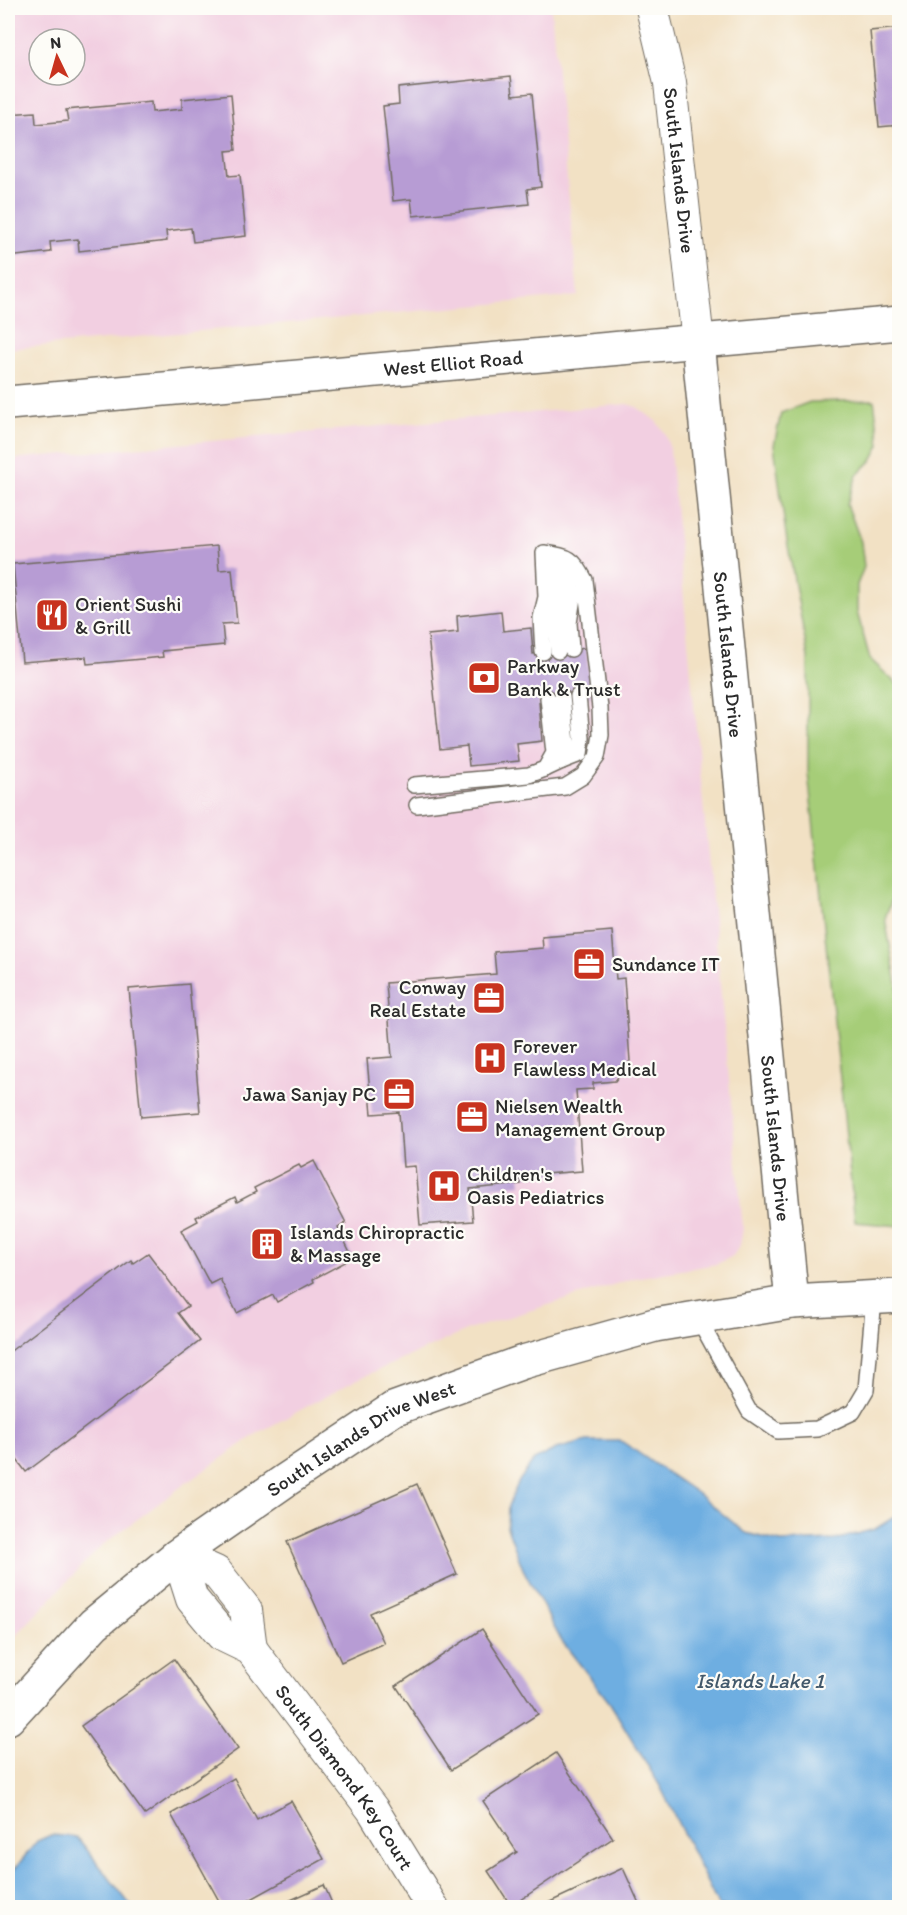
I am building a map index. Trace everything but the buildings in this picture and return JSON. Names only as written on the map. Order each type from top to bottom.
[{"type":"street","name":"South Islands Drive","points":[[652,8],[670,83],[698,342],[792,1302]]},
{"type":"street","name":"West Elliot Road","points":[[8,403],[900,323]]},
{"type":"street","name":"South Islands Drive West","points":[[8,1718],[94,1624],[178,1555],[393,1409],[524,1362],[655,1325],[792,1302],[887,1297]]},
{"type":"street","name":"South Diamond Key Court","points":[[178,1555],[216,1572],[246,1610],[251,1649],[373,1810],[433,1908]]},
{"type":"lane","points":[[555,555],[573,597],[569,623],[557,651],[541,618],[555,555]]},
{"type":"lane","points":[[417,805],[565,787],[583,776],[597,757],[601,735],[600,708],[585,580],[575,562],[555,555]]},
{"type":"lane","points":[[414,785],[529,775],[544,769],[562,761],[568,752],[563,697],[554,753],[544,769]]},
{"type":"lane","points":[[698,1318],[749,1411],[778,1431],[817,1429],[853,1412],[866,1390],[887,1297]]},
{"type":"shaded area","points":[[8,8],[551,8],[578,296],[8,349]]},
{"type":"shaded area","points":[[627,404],[637,407],[656,421],[665,433],[670,450],[743,1229],[740,1245],[733,1256],[717,1264],[635,1278],[468,1330],[356,1380],[258,1433],[100,1547],[8,1644],[8,461]]},
{"type":"green space","points":[[874,400],[880,445],[872,460],[857,475],[847,504],[861,542],[864,567],[857,585],[857,612],[870,659],[899,686],[899,880],[885,918],[900,1001],[899,1226],[855,1222],[808,772],[808,657],[786,535],[774,445],[781,413],[810,402]]},
{"type":"water","name":"Islands Lake 1","points":[[587,1441],[621,1441],[697,1493],[746,1533],[781,1542],[835,1540],[875,1529],[899,1514],[899,1907],[719,1907],[660,1786],[610,1703],[561,1640],[523,1569],[507,1527],[508,1506],[519,1481],[534,1460],[556,1449]]},
{"type":"water","points":[[51,1835],[77,1837],[132,1907],[8,1907],[8,1877],[37,1841]]},
{"type":"place","name":"Orient Sushi & Grill","points":[[52,615]]},
{"type":"place","name":"Parkway Bank & Trust","points":[[484,678]]},
{"type":"place","name":"Sundance IT","points":[[589,964]]},
{"type":"place","name":"Conway Real Estate","points":[[489,998]]},
{"type":"place","name":"Forever Flawless Medical","points":[[490,1058]]},
{"type":"place","name":"Jawa Sanjay PC","points":[[399,1094]]},
{"type":"place","name":"Nielsen Wealth Management Group","points":[[472,1117]]},
{"type":"place","name":"Children's Oasis Pediatrics","points":[[444,1186]]},
{"type":"place","name":"Islands Chiropractic & Massage","points":[[267,1244]]}]
